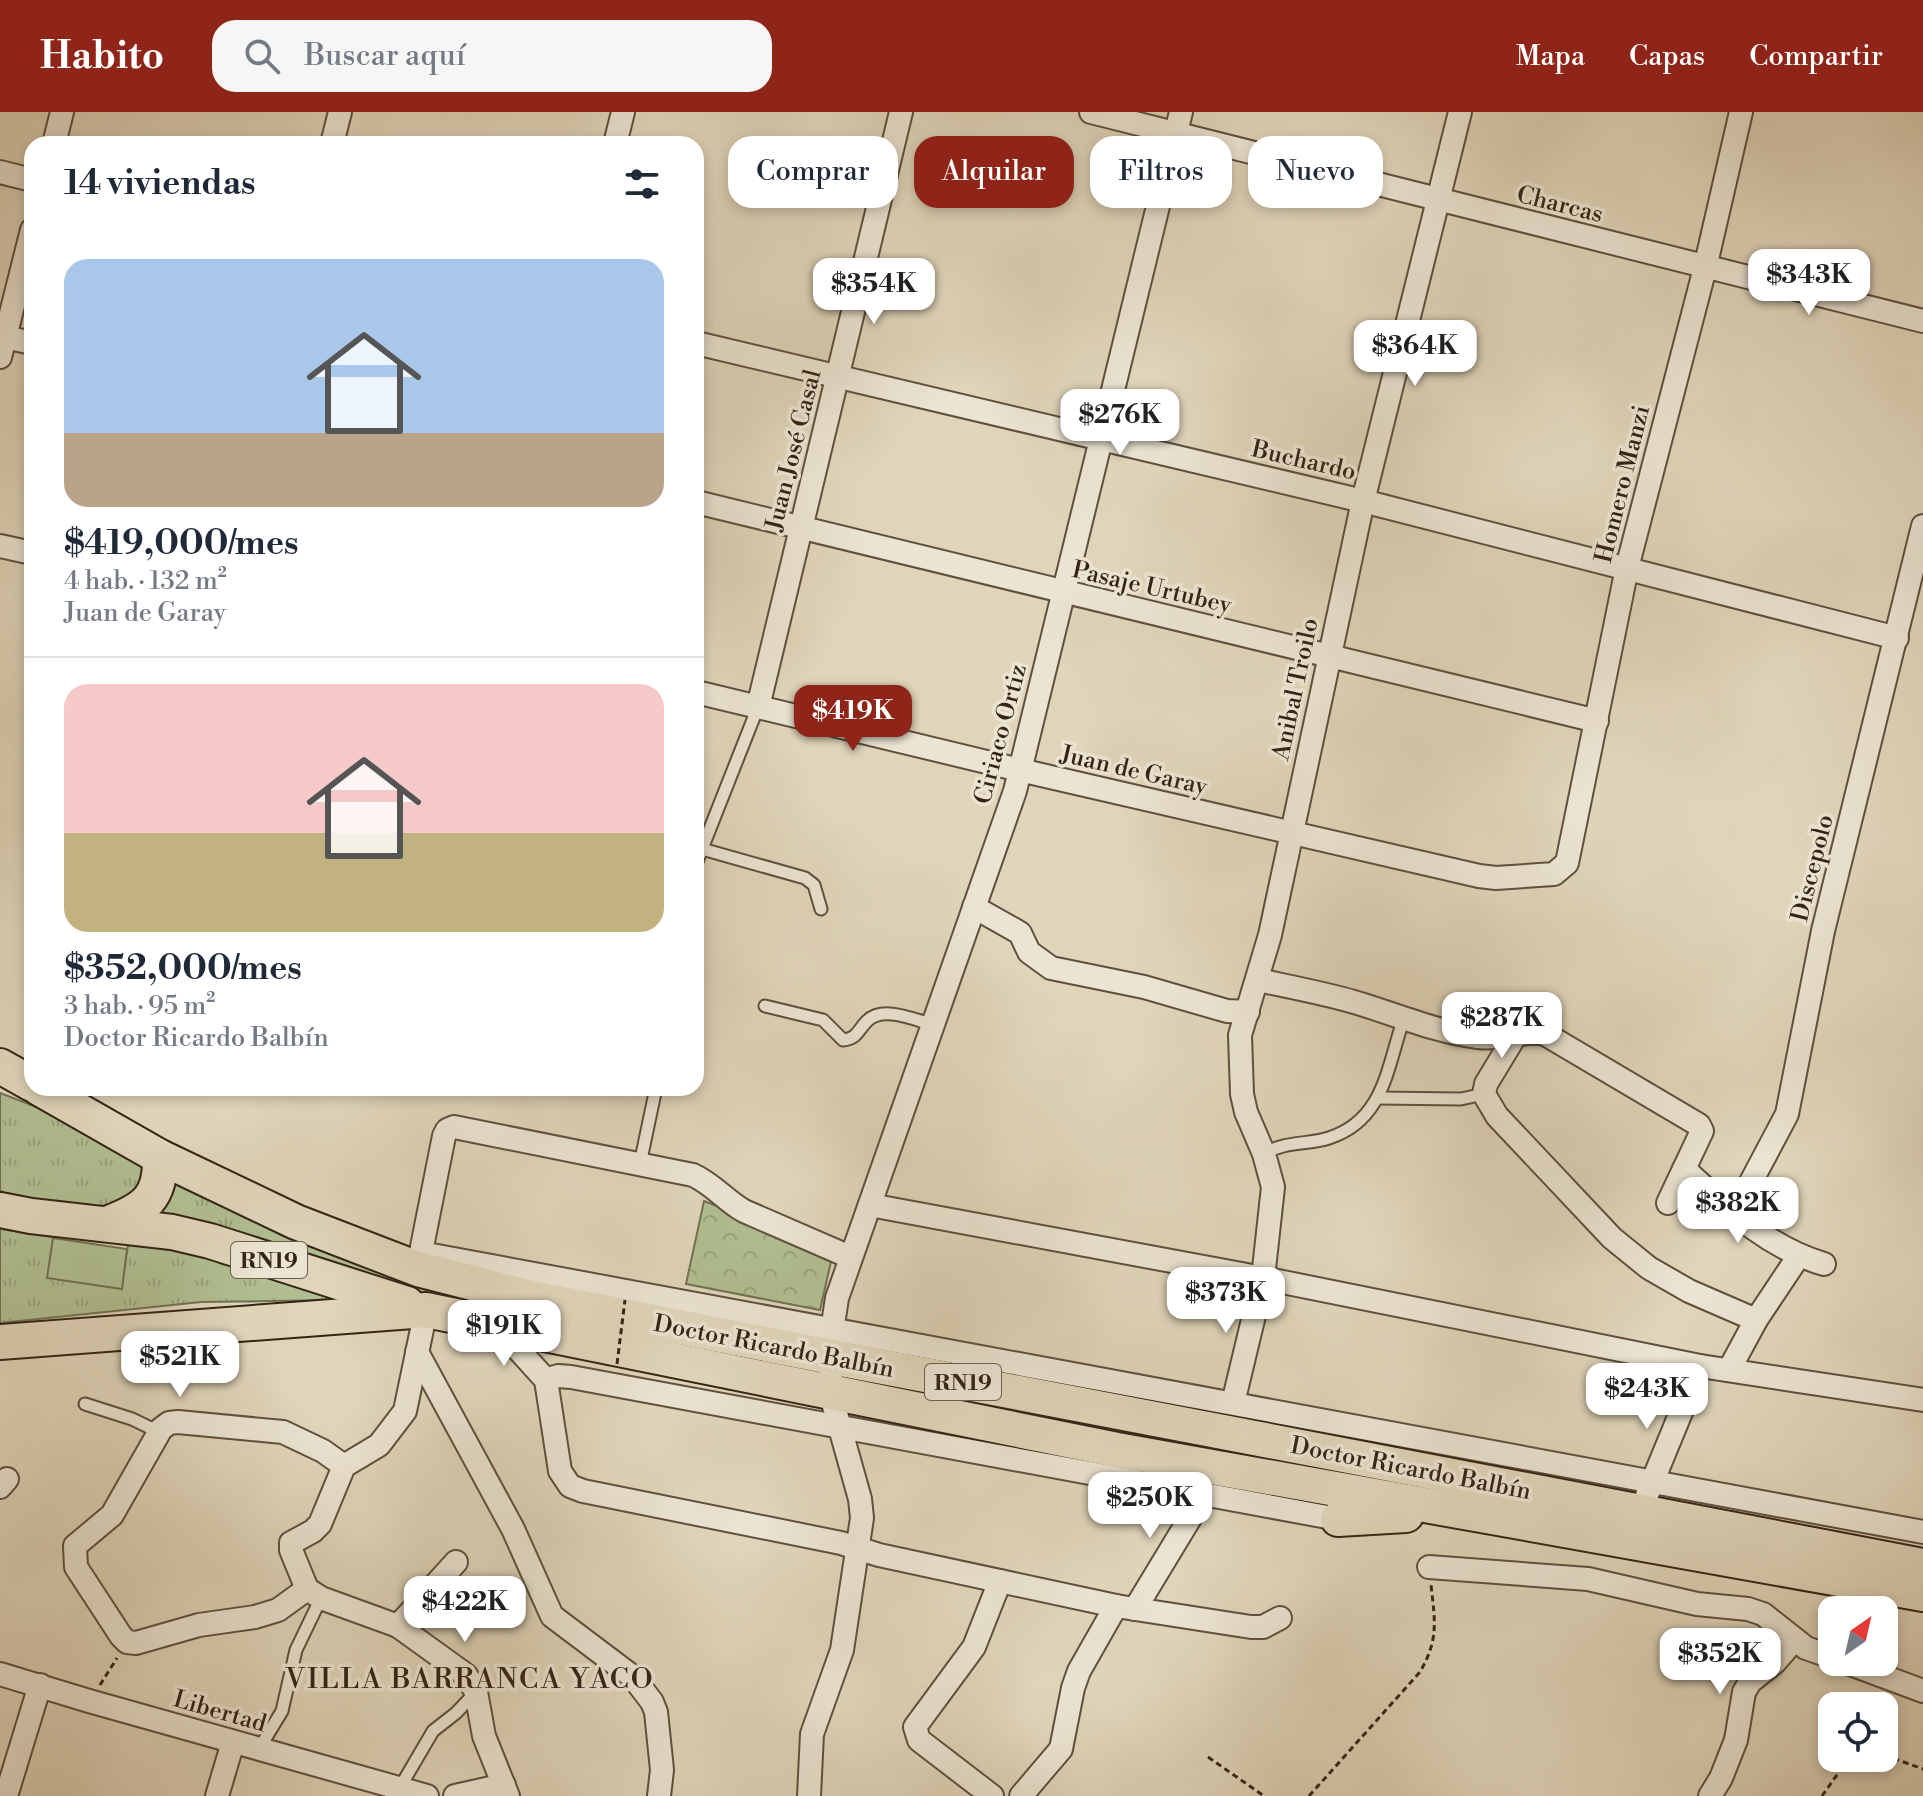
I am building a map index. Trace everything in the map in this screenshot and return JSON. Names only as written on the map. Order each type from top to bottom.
[{"type":"main road","points":[[0,1066],[24,1080]]},
{"type":"main road","name":"Doctor Ricardo Balbín","points":[[53,1096],[160,1157],[296,1222],[527,1297],[832,1344],[1647,1497],[1923,1566]]},
{"type":"main road","points":[[109,1223],[136,1212],[156,1191],[160,1157]]},
{"type":"main road","name":"RN19","points":[[0,1210],[172,1232],[210,1241],[426,1310]]},
{"type":"main road","name":"Doctor Ricardo Balbín","points":[[0,1342],[426,1310],[1117,1450],[1923,1594]]},
{"type":"main road","points":[[1338,1519],[1462,1511]]},
{"type":"street","points":[[56,136],[62,112]]},
{"type":"street","points":[[334,136],[340,112]]},
{"type":"street","points":[[617,136],[623,112]]},
{"type":"street","name":"Juan José Casal","points":[[758,707],[901,112]]},
{"type":"street","name":"Charcas","points":[[1091,112],[1178,122],[1438,199],[1923,321]]},
{"type":"street","name":"Anibal Troilo","points":[[1233,1403],[1263,1278],[1273,1187],[1242,1094],[1240,1035],[1276,909],[1363,501],[1460,112]]},
{"type":"street","name":"Homero Manzi","points":[[1562,870],[1567,863],[1627,568],[1705,268],[1741,112]]},
{"type":"street","name":"Ciriaco Ortiz","points":[[809,1796],[812,1734],[842,1650],[859,1550],[862,1511],[830,1392],[837,1298],[935,1025],[1020,770],[1178,122]]},
{"type":"street","points":[[0,172],[24,178]]},
{"type":"street","points":[[24,261],[2,347],[24,344]]},
{"type":"street","name":"Buchardo","points":[[704,345],[1363,501],[1897,638]]},
{"type":"street","name":"Pasaje Urtubey","points":[[704,504],[1597,721]]},
{"type":"street","name":"Discepolo","points":[[1734,1214],[1787,1114],[1823,931],[1897,638],[1916,584],[1923,526]]},
{"type":"street","points":[[0,546],[24,551]]},
{"type":"street","name":"Juan de Garay","points":[[704,694],[1479,876],[1496,878],[1554,874],[1562,870]]},
{"type":"street","points":[[974,907],[1020,933],[1029,952],[1051,968],[1144,987],[1227,1011],[1248,1012]]},
{"type":"street","points":[[1258,980],[1352,1001],[1480,1037],[1515,1036],[1533,1031],[1545,1034],[1699,1125],[1702,1131],[1668,1203]]},
{"type":"street","points":[[1515,1036],[1486,1084],[1484,1094],[1497,1116],[1612,1238],[1649,1268],[1756,1320]]},
{"type":"street","points":[[419,1261],[444,1136],[447,1130],[454,1127],[640,1164],[706,1181],[744,1211],[850,1257]]},
{"type":"street","points":[[1684,1169],[1734,1214],[1798,1257],[1824,1264]]},
{"type":"street","points":[[870,1205],[1263,1278],[1700,1366],[1923,1400]]},
{"type":"street","points":[[1729,1370],[1756,1320],[1798,1257]]},
{"type":"street","points":[[426,1310],[405,1411],[379,1445],[344,1466],[320,1524],[291,1543],[291,1550],[314,1594],[398,1626],[458,1667],[476,1692],[484,1736],[506,1791],[455,1796]]},
{"type":"street","points":[[495,1324],[546,1380],[560,1471],[570,1486],[583,1491],[841,1543],[859,1550],[1126,1607],[1251,1627],[1263,1627],[1280,1618]]},
{"type":"street","points":[[832,1344],[1233,1403],[1647,1497],[1923,1532]]},
{"type":"street","points":[[417,1352],[513,1529],[552,1616],[633,1677],[652,1702],[656,1712],[662,1770],[659,1796]]},
{"type":"street","points":[[1647,1497],[1700,1366]]},
{"type":"street","points":[[546,1380],[558,1376],[571,1377],[1338,1519]]},
{"type":"street","points":[[314,1594],[255,1617],[199,1625],[136,1643],[127,1642],[76,1567],[75,1546],[112,1515],[159,1432],[169,1423],[283,1432],[323,1451],[344,1466]]},
{"type":"street","points":[[1021,1796],[1061,1749],[1079,1671],[1204,1495]]},
{"type":"street","points":[[398,1626],[456,1562]]},
{"type":"street","points":[[1429,1567],[1588,1579],[1697,1604],[1748,1609],[1772,1620],[1794,1640],[1818,1651]]},
{"type":"street","points":[[992,1796],[919,1740],[915,1727],[974,1647],[1000,1581]]},
{"type":"street","points":[[1710,1796],[1736,1740],[1744,1692],[1750,1682],[1775,1662],[1794,1640]]},
{"type":"street","name":"Libertad","points":[[0,1674],[427,1796]]},
{"type":"street","points":[[1883,1676],[1923,1691]]},
{"type":"street","points":[[6,1796],[40,1685]]},
{"type":"street","points":[[217,1796],[233,1742]]},
{"type":"lane","points":[[704,844],[758,707]]},
{"type":"lane","points":[[704,850],[805,878],[814,885],[821,909]]},
{"type":"lane","points":[[765,1006],[823,1020],[843,1040],[850,1040],[868,1020],[878,1014],[894,1014],[935,1025]]},
{"type":"lane","points":[[1264,1154],[1278,1145],[1331,1137],[1358,1123],[1371,1111],[1404,1018]]},
{"type":"lane","points":[[1378,1098],[1461,1099],[1484,1094]]},
{"type":"lane","points":[[640,1164],[654,1096]]},
{"type":"lane","points":[[85,1404],[132,1419],[159,1432]]},
{"type":"lane","points":[[259,1749],[282,1711],[296,1650],[314,1594]]},
{"type":"lane","points":[[399,1789],[433,1731],[476,1692]]},
{"type":"path","points":[[617,1364],[625,1300]]},
{"type":"path","points":[[1309,1796],[1420,1672],[1432,1648],[1436,1630],[1429,1567]]},
{"type":"path","points":[[89,1701],[127,1642]]},
{"type":"path","points":[[1208,1757],[1264,1796]]},
{"type":"path","points":[[1898,1760],[1923,1769]]},
{"type":"path","points":[[1822,1796],[1839,1772]]},
{"type":"green space","points":[[0,1093],[39,1108],[153,1170],[128,1214],[18,1202],[0,1190]]},
{"type":"green space","points":[[167,1179],[571,1324],[473,1317],[143,1218]]},
{"type":"green space","points":[[704,1201],[833,1253],[820,1310],[686,1284]]},
{"type":"green space","points":[[0,1229],[53,1237],[121,1289],[128,1245],[190,1252],[385,1310],[334,1300],[201,1302],[0,1323]]},
{"type":"green space","points":[[53,1238],[127,1249],[122,1289],[47,1278]]},
{"type":"district","name":"VILLA BARRANCA YACO","points":[[470,1678]]}]
